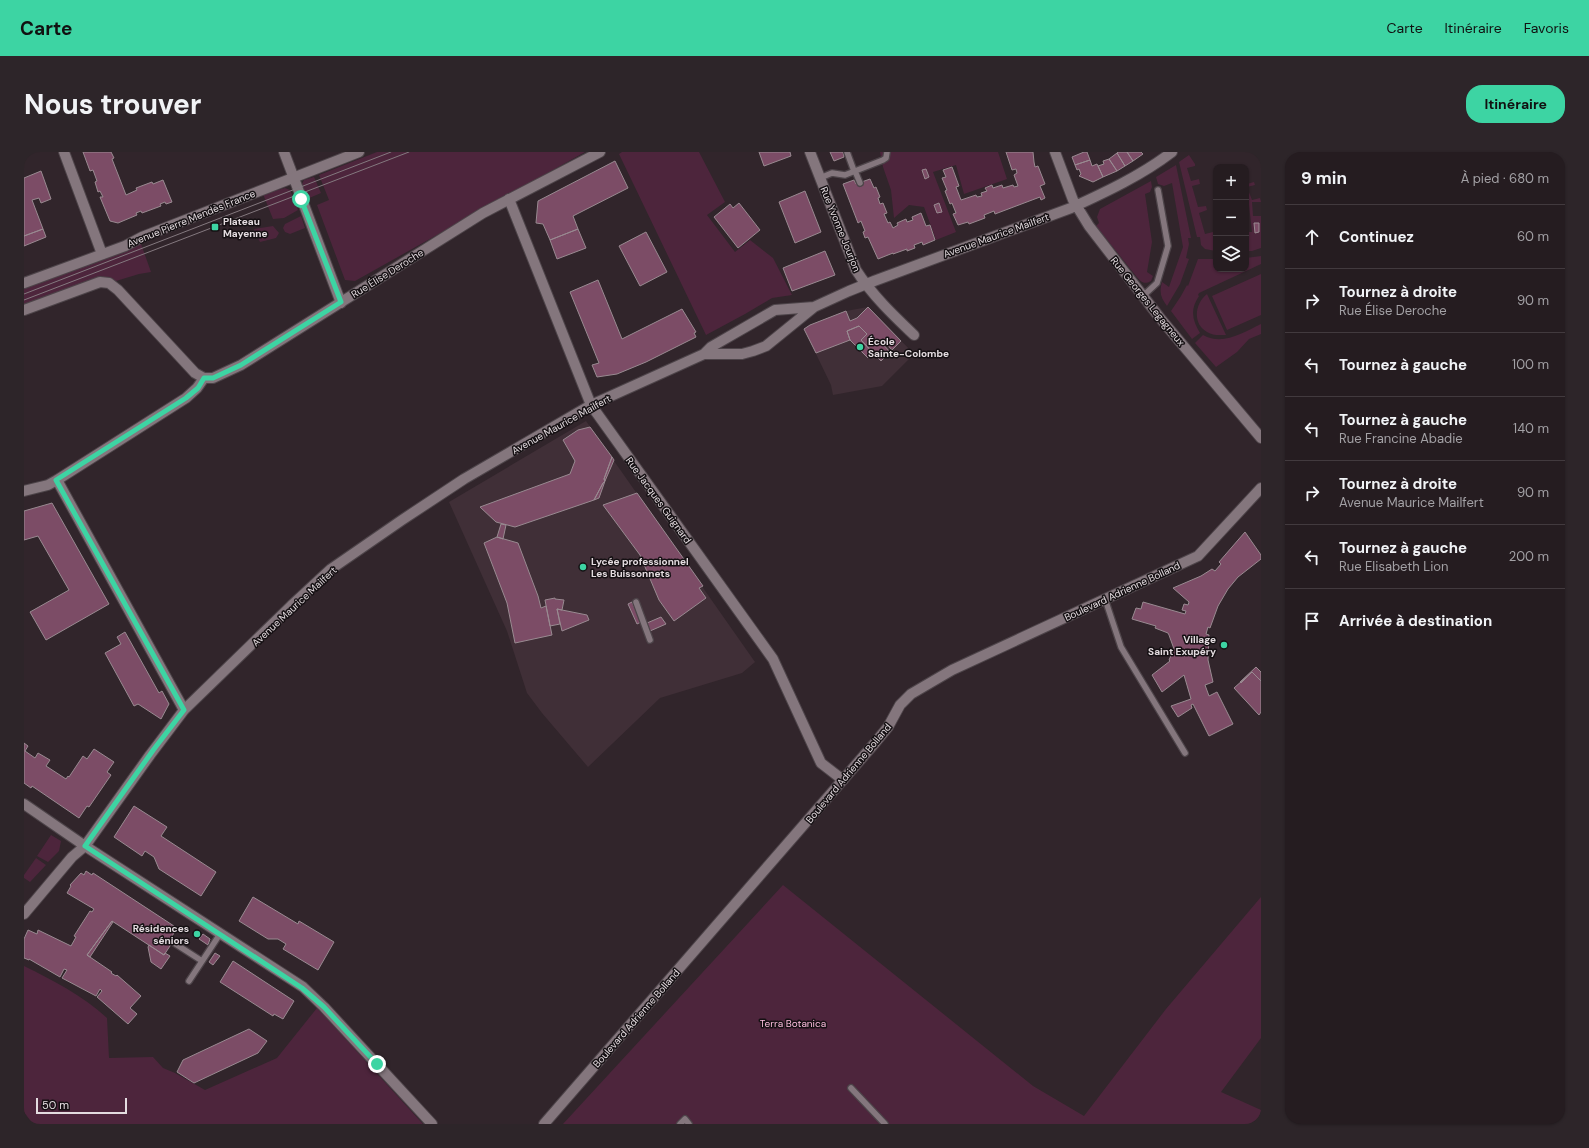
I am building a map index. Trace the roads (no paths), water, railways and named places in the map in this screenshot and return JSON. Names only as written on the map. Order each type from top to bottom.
[{"type":"street","points":[[64,152],[102,254]]},
{"type":"street","points":[[284,152],[341,302]]},
{"type":"street","name":"Avenue Pierre Mendès France","points":[[24,283],[102,254],[257,191],[359,152]]},
{"type":"street","name":"Rue Élise Deroche","points":[[204,378],[213,378],[241,365],[483,212],[600,152]]},
{"type":"street","name":"Rue Yvonne Jourjon","points":[[810,152],[856,270],[879,301],[914,335]]},
{"type":"street","name":"Rue Georges Legagneux","points":[[1055,152],[1076,206],[1089,226],[1160,318],[1261,438]]},
{"type":"street","name":"Avenue Maurice Mailfert","points":[[704,354],[742,354],[766,346],[814,307],[865,284],[1076,206],[1149,169],[1162,155],[1172,152]]},
{"type":"street","name":"Rue Jacques Guignard","points":[[509,199],[591,406],[773,659],[821,763],[843,780]]},
{"type":"street","points":[[24,310],[100,282],[109,283],[118,290],[196,373],[204,378],[198,388],[186,398],[56,480],[48,485],[24,491]]},
{"type":"street","name":"Avenue Maurice Mailfert","points":[[24,914],[72,857],[85,846],[154,749],[184,710],[331,569],[464,479],[591,406],[704,354],[711,347],[776,310],[814,307]]},
{"type":"street","points":[[56,480],[184,710]]},
{"type":"street","name":"Boulevard Adrienne Bolland","points":[[544,1124],[843,780],[888,726],[900,705],[910,694],[952,670],[1198,556],[1261,488]]},
{"type":"street","points":[[24,804],[85,846],[302,988],[324,1007],[432,1124]]},
{"type":"lane","points":[[847,152],[860,183]]},
{"type":"lane","points":[[820,178],[832,173],[845,175],[883,160],[886,158],[887,152]]},
{"type":"lane","points":[[1143,296],[1157,282],[1168,246],[1158,190]]},
{"type":"lane","points":[[1105,599],[1121,646],[1185,753]]},
{"type":"lane","points":[[636,602],[650,640]]},
{"type":"lane","points":[[189,981],[220,934]]},
{"type":"lane","points":[[174,943],[202,961]]},
{"type":"lane","points":[[852,1088],[885,1124]]},
{"type":"lane","points":[[680,1124],[685,1119],[689,1124]]},
{"type":"tram line","points":[[24,294],[391,152]]},
{"type":"tram line","points":[[24,300],[409,152]]},
{"type":"place","name":"Plateau Mayenne","points":[[215,227]]},
{"type":"place","name":"École Sainte-Colombe","points":[[860,347]]},
{"type":"place","name":"Lycée professionnel Les Buissonnets","points":[[583,567]]},
{"type":"place","name":"Village Saint Exupéry","points":[[1224,645]]},
{"type":"place","name":"Résidences séniors","points":[[197,934]]},
{"type":"park label","name":"Terra Botanica","points":[[793,1023]]}]
